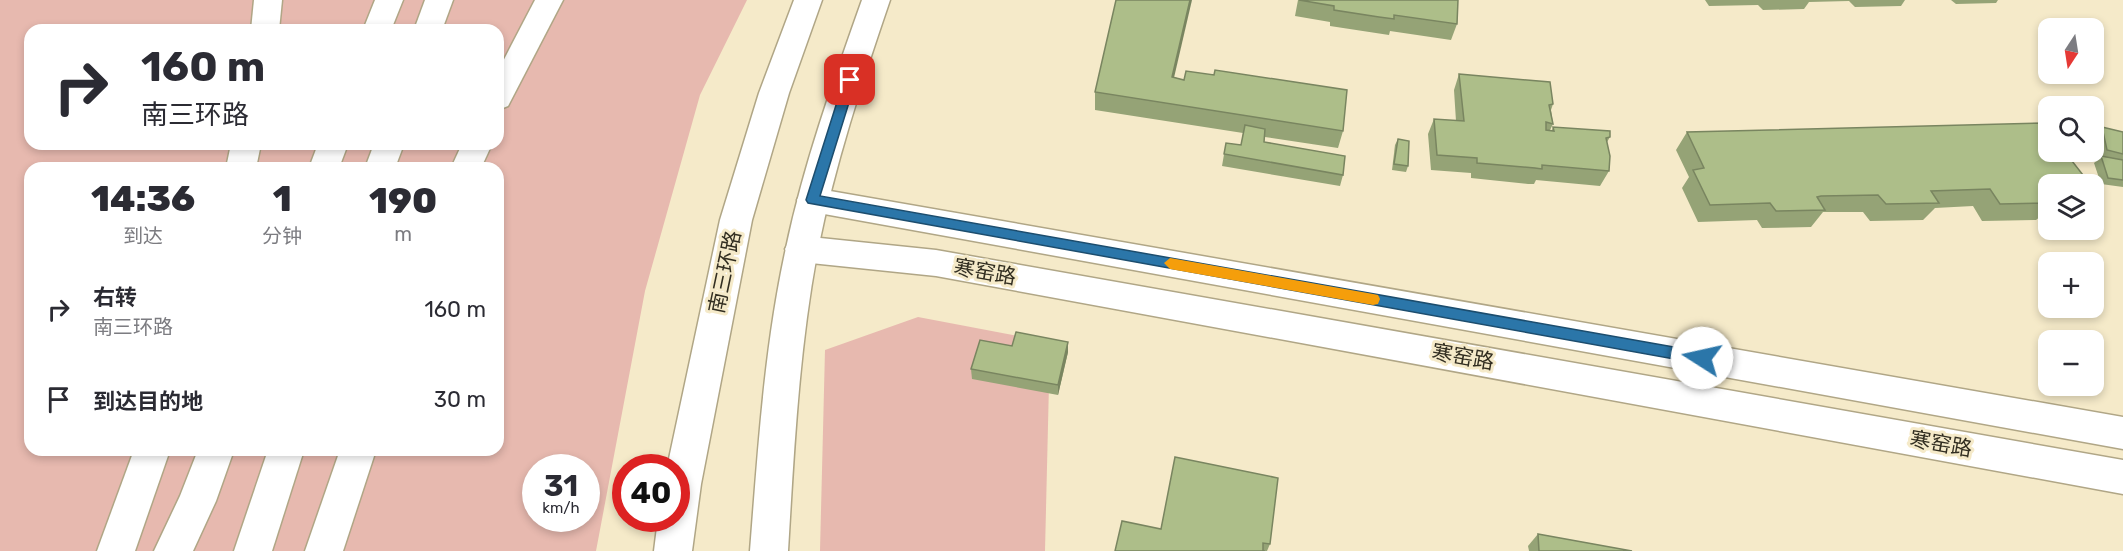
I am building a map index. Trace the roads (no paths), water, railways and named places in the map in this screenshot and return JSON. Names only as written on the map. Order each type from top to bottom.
[{"type":"main road","points":[[266,24],[268,0]]},
{"type":"main road","points":[[379,24],[389,0]]},
{"type":"main road","points":[[430,24],[439,0]]},
{"type":"main road","points":[[504,87],[549,0]]},
{"type":"main road","name":"南三环路","points":[[673,551],[681,484],[736,220],[774,93],[808,0]]},
{"type":"main road","points":[[769,551],[782,363],[801,249],[813,200],[876,0]]},
{"type":"main road","name":"寒窑路","points":[[813,200],[2123,433]]},
{"type":"main road","name":"寒窑路","points":[[801,249],[936,263],[2123,477]]},
{"type":"main road","points":[[116,551],[150,456]]},
{"type":"main road","points":[[173,551],[197,501],[214,456]]},
{"type":"main road","points":[[253,551],[284,456]]},
{"type":"main road","points":[[324,551],[356,456]]}]
